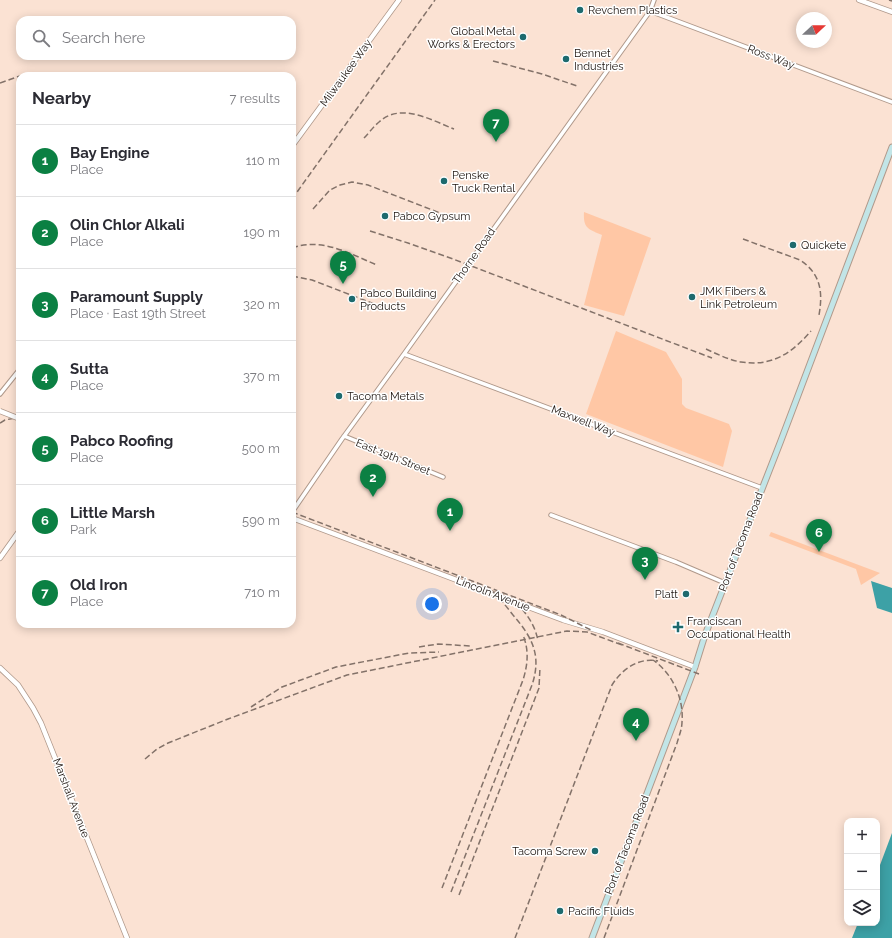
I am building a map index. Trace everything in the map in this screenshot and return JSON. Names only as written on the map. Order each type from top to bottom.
[{"type":"main road","name":"Port of Tacoma Road","points":[[592,938],[695,666],[705,635],[892,146]]},
{"type":"street","name":"Milwaukee Way","points":[[296,141],[399,0]]},
{"type":"street","name":"Thorne Road","points":[[296,506],[344,436],[650,11],[654,0]]},
{"type":"street","points":[[860,0],[892,12]]},
{"type":"street","name":"Ross Way","points":[[650,11],[892,102]]},
{"type":"street","name":"Maxwell Way","points":[[404,354],[762,488]]},
{"type":"street","points":[[0,394],[16,374]]},
{"type":"street","points":[[0,411],[16,417]]},
{"type":"street","name":"East 19th Street","points":[[344,436],[443,477]]},
{"type":"street","points":[[551,515],[676,562],[725,583]]},
{"type":"street","name":"Lincoln Avenue","points":[[296,520],[562,620],[603,632],[695,666]]},
{"type":"street","points":[[0,558],[16,536]]},
{"type":"street","name":"Marshall Avenue","points":[[0,668],[18,685],[34,708],[127,938]]},
{"type":"shaded area","points":[[584,212],[651,238],[624,316],[584,305],[602,235],[588,228],[584,218]]},
{"type":"shaded area","points":[[616,331],[666,352],[682,379],[682,404],[686,408],[729,424],[732,431],[723,467],[586,414]]},
{"type":"shaded area","points":[[771,532],[880,573],[861,585],[856,569],[769,536]]},
{"type":"water","points":[[871,581],[892,588],[892,613],[877,608]]},
{"type":"water","points":[[892,833],[892,938],[852,938],[857,926],[880,926],[880,865]]},
{"type":"railway","points":[[296,193],[435,0]]},
{"type":"railway","points":[[493,61],[542,74],[577,86]]},
{"type":"railway","points":[[0,83],[16,77]]},
{"type":"railway","points":[[364,138],[375,125],[388,116],[397,113],[416,115],[454,129]]},
{"type":"railway","points":[[313,209],[330,190],[340,185],[352,182],[368,185],[440,213]]},
{"type":"railway","points":[[370,231],[453,259],[712,358]]},
{"type":"railway","points":[[743,239],[800,260],[807,265],[816,277],[819,284],[821,299],[819,315]]},
{"type":"railway","points":[[296,247],[314,244],[336,248],[377,265]]},
{"type":"railway","points":[[296,277],[312,280],[382,307]]},
{"type":"railway","points":[[706,349],[723,357],[741,362],[762,362],[772,360],[789,352],[811,331]]},
{"type":"railway","points":[[0,423],[5,420],[16,418]]},
{"type":"railway","points":[[296,514],[561,615],[593,631]]},
{"type":"railway","points":[[451,892],[535,674],[535,655],[530,639],[520,623],[491,590]]},
{"type":"railway","points":[[509,597],[528,616],[538,641]]},
{"type":"railway","points":[[145,759],[157,749],[168,743],[347,675],[567,631],[587,632],[622,645]]},
{"type":"railway","points":[[442,888],[523,680],[527,657],[523,635]]},
{"type":"railway","points":[[618,643],[699,674]]},
{"type":"railway","points":[[419,647],[438,644],[471,646]]},
{"type":"railway","points":[[251,707],[282,687],[336,667],[409,653],[439,652]]},
{"type":"railway","points":[[604,938],[682,727],[682,713],[679,695],[666,672],[653,660]]},
{"type":"railway","points":[[515,938],[612,685],[626,669],[644,661],[658,661]]},
{"type":"railway","points":[[459,895],[539,688],[540,667]]},
{"type":"place","name":"Revchem Plastics","points":[[580,10]]},
{"type":"place","name":"Global Metal Works & Erectors","points":[[523,37]]},
{"type":"place","name":"Bennet Industries","points":[[566,59]]},
{"type":"place","name":"Old Iron","points":[[496,142]]},
{"type":"place","name":"Penske Truck Rental","points":[[444,181]]},
{"type":"place","name":"Pabco Gypsum","points":[[385,216]]},
{"type":"place","name":"Quickete","points":[[793,245]]},
{"type":"place","name":"Pabco Roofing","points":[[343,284]]},
{"type":"place","name":"JMK Fibers & Link Petroleum","points":[[692,297]]},
{"type":"place","name":"Pabco Building Products","points":[[352,299]]},
{"type":"place","name":"Tacoma Metals","points":[[339,396]]},
{"type":"place","name":"Olin Chlor Alkali","points":[[373,497]]},
{"type":"place","name":"Bay Engine","points":[[450,531]]},
{"type":"place","name":"Little Marsh","points":[[819,552]]},
{"type":"place","name":"Paramount Supply","points":[[645,580]]},
{"type":"place","name":"Platt","points":[[686,594]]},
{"type":"place","name":"Franciscan Occupational Health","points":[[678,627]]},
{"type":"place","name":"Sutta","points":[[636,741]]},
{"type":"place","name":"Tacoma Screw","points":[[595,851]]},
{"type":"place","name":"Pacific Fluids","points":[[560,911]]}]
